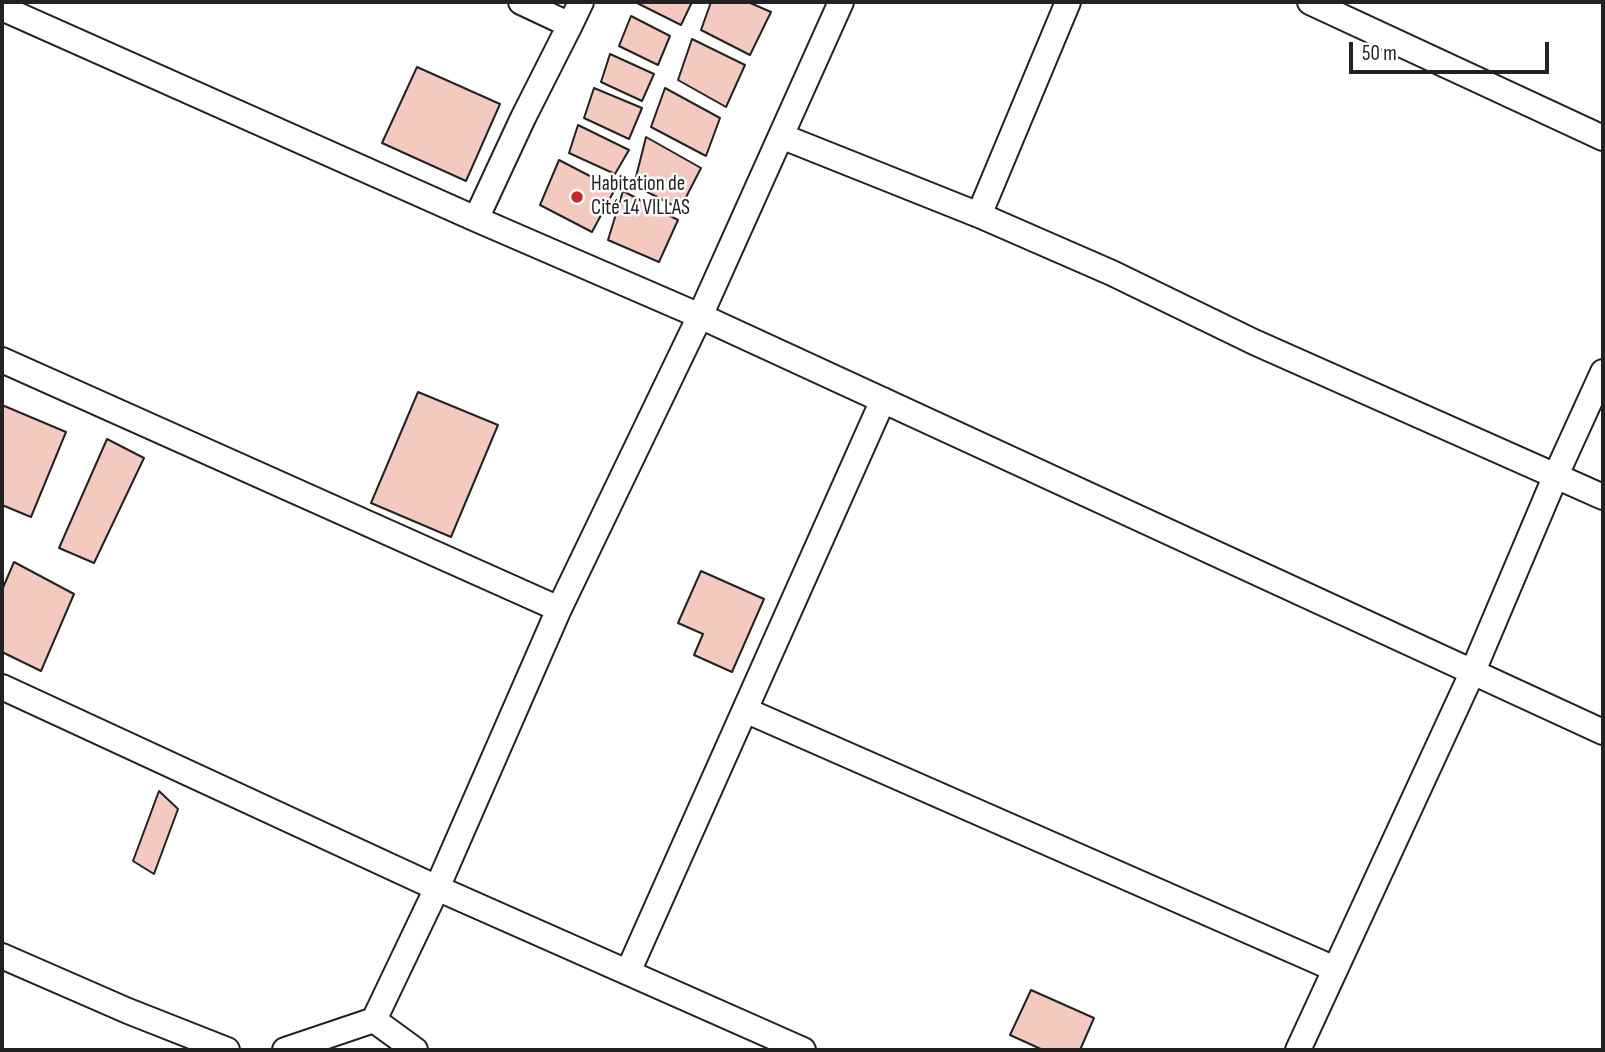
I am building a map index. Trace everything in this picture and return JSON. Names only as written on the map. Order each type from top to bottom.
[{"type":"street","points":[[521,2],[570,25]]},
{"type":"street","points":[[477,219],[523,118],[581,2]]},
{"type":"street","points":[[285,1050],[374,1020],[437,888],[559,609],[700,316],[841,2]]},
{"type":"street","points":[[979,215],[1068,2]]},
{"type":"street","points":[[1310,2],[1603,138]]},
{"type":"street","points":[[2,8],[700,316],[1603,732]]},
{"type":"street","points":[[781,136],[979,215],[1112,273],[1254,342],[1603,497]]},
{"type":"street","points":[[2,360],[559,609]]},
{"type":"street","points":[[1298,1050],[1473,671],[1603,372]]},
{"type":"street","points":[[628,972],[883,400]]},
{"type":"street","points":[[2,688],[437,888],[803,1050]]},
{"type":"street","points":[[745,710],[1335,970]]},
{"type":"street","points":[[2,956],[128,1011],[227,1050]]},
{"type":"street","points":[[374,1020],[415,1050]]},
{"type":"building","points":[[635,2],[692,2],[681,25]]},
{"type":"building","points":[[711,2],[748,2],[771,12],[750,55],[701,30]]},
{"type":"building","points":[[631,16],[670,36],[658,65],[619,46]]},
{"type":"building","points":[[692,39],[745,65],[726,107],[678,80]]},
{"type":"building","points":[[610,54],[654,74],[642,101],[601,82]]},
{"type":"building","points":[[417,67],[500,104],[466,181],[382,143]]},
{"type":"building","name":"Habitation de Cité 14 VILLAS","points":[[594,88],[642,108],[629,139],[584,118]]},
{"type":"building","name":"Habitation de Cité 14 VILLAS","points":[[665,88],[720,118],[706,156],[651,127]]},
{"type":"building","name":"Habitation de Cité 14 VILLAS","points":[[578,125],[629,150],[615,174],[569,153]]},
{"type":"building","name":"Habitation de Cité 14 VILLAS","points":[[646,137],[701,168],[680,209],[634,185]]},
{"type":"building","name":"Habitation de Cité 14 VILLAS","points":[[559,160],[615,189],[592,232],[540,205]]},
{"type":"building","name":"Habitation de Cité 14 VILLAS","points":[[623,191],[678,220],[659,262],[608,240]]},
{"type":"building","points":[[418,392],[498,425],[451,537],[371,503]]},
{"type":"building","points":[[2,405],[66,432],[31,517],[2,505]]},
{"type":"building","points":[[107,439],[144,458],[94,563],[59,548]]},
{"type":"building","points":[[14,562],[74,594],[41,671],[2,652],[2,590]]},
{"type":"building","points":[[701,571],[764,599],[732,672],[694,655],[703,634],[678,623]]},
{"type":"building","points":[[159,791],[178,809],[154,874],[133,861]]},
{"type":"building","points":[[1031,990],[1094,1018],[1080,1050],[1043,1050],[1010,1035]]},
{"type":"place","name":"Habitation de Cité 14 VILLAS","points":[[577,197]]}]
